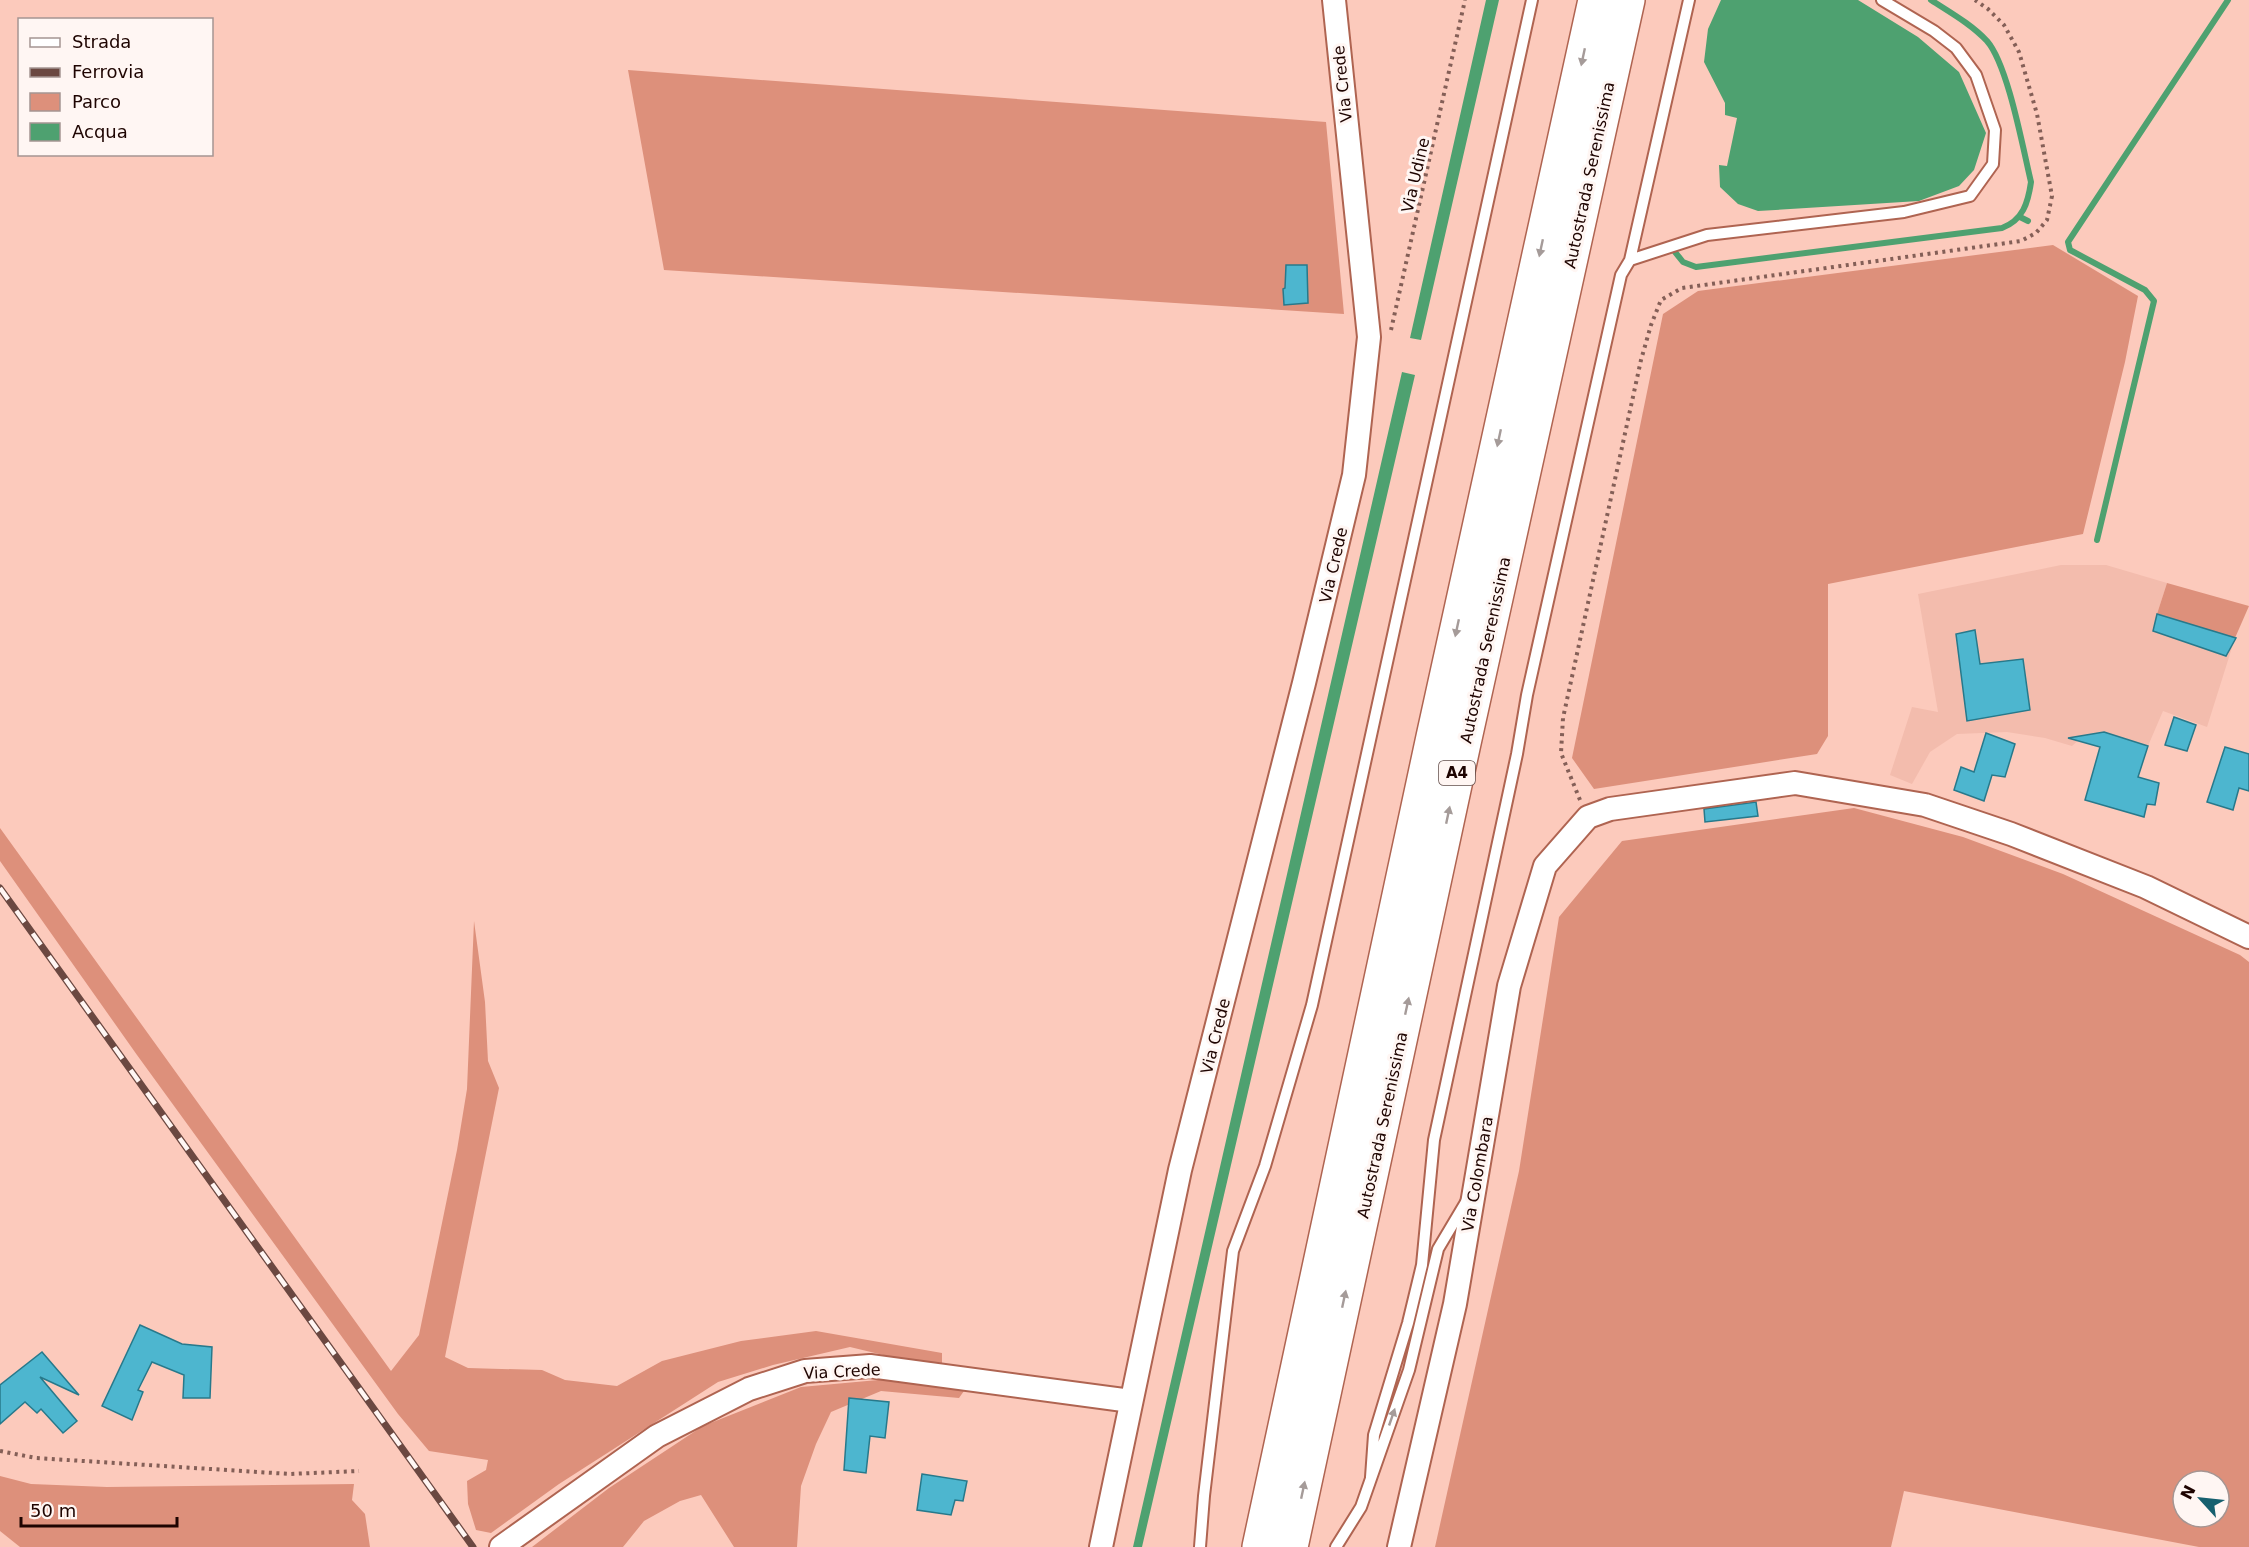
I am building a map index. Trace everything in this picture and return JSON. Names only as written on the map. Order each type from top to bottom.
[{"type":"highway","name":"Autostrada Serenissima","points":[[1259,1547],[1432,737],[1595,0]]},
{"type":"highway","name":"Autostrada Serenissima","points":[[1291,1547],[1459,766],[1628,0]]},
{"type":"street","name":"Via Crede","points":[[501,1547],[657,1436],[749,1389],[805,1371],[870,1366],[1131,1401],[1180,1170],[1302,694],[1354,475],[1369,337],[1334,0]]},
{"type":"street","points":[[1588,817],[1610,809],[1795,783],[1925,805],[1979,823],[2146,887],[2249,937]]},
{"type":"street","name":"Via Colombara","points":[[1399,1547],[1455,1304],[1509,986],[1545,866],[1588,817]]},
{"type":"street","points":[[1101,1547],[1131,1401]]},
{"type":"lane","points":[[1200,1547],[1233,1251],[1265,1166],[1312,1005],[1532,0]]},
{"type":"lane","points":[[1371,1477],[1374,1435],[1408,1323],[1422,1265],[1434,1140],[1527,695],[1621,275],[1630,260],[1689,0]]},
{"type":"lane","points":[[1630,260],[1707,235],[1904,212],[1970,196],[1993,164],[1995,130],[1976,75],[1956,48],[1934,31],[1882,0]]},
{"type":"lane","points":[[1344,1547],[1361,1508],[1409,1370],[1438,1249],[1475,1186]]},
{"type":"lane","points":[[1336,1547],[1361,1508]]},
{"type":"path","name":"Via Udine","points":[[1369,337],[1390,333],[1465,0]]},
{"type":"path","points":[[1588,817],[1572,786],[1561,753],[1563,718],[1641,360],[1661,300],[1682,288],[2021,241],[2036,233],[2047,220],[2052,195],[2037,114],[2019,51],[2004,26],[1988,9],[1975,0]]},
{"type":"path","points":[[0,1451],[36,1458],[290,1474],[359,1471]]},
{"type":"shaded area","points":[[2061,565],[2106,565],[2167,583],[2157,614],[2235,638],[2207,727],[2163,711],[2148,746],[2105,732],[2083,736],[2072,746],[2045,738],[2007,732],[1957,734],[1930,752],[1912,784],[1890,775],[1912,707],[1938,712],[1918,594]]},
{"type":"green space","points":[[628,70],[1326,122],[1344,314],[664,270]]},
{"type":"green space","points":[[2053,245],[2138,296],[2125,362],[2083,534],[1828,584],[1828,736],[1817,754],[1594,789],[1572,758],[1663,314],[1698,291]]},
{"type":"green space","points":[[2167,583],[2249,606],[2235,638],[2157,614]]},
{"type":"green space","points":[[1854,808],[1963,837],[2063,874],[2240,955],[2249,962],[2249,1547],[2199,1547],[1904,1491],[1891,1547],[1435,1547],[1519,1171],[1559,917],[1622,841]]},
{"type":"green space","points":[[0,828],[391,1371],[419,1335],[457,1150],[467,1089],[474,921],[485,1002],[488,1061],[499,1088],[445,1357],[468,1368],[542,1370],[565,1380],[617,1386],[662,1361],[741,1341],[816,1331],[942,1353],[942,1363],[900,1359],[850,1347],[773,1365],[718,1382],[559,1484],[491,1533],[476,1530],[468,1504],[467,1481],[486,1470],[488,1460],[429,1451],[398,1414],[137,1055],[0,861]]},
{"type":"green space","points":[[889,1379],[964,1391],[959,1398],[881,1391],[831,1412],[816,1444],[801,1486],[797,1547],[734,1547],[701,1495],[680,1501],[644,1521],[623,1547],[532,1547],[609,1488],[703,1426],[801,1387]]},
{"type":"green space","points":[[0,1476],[31,1484],[107,1487],[354,1484],[352,1500],[365,1514],[370,1547],[20,1547],[0,1531]]},
{"type":"water","points":[[1486,0],[1499,0],[1421,340],[1410,338]]},
{"type":"water","points":[[1721,0],[1858,0],[1918,37],[1959,72],[1986,133],[1974,170],[1959,186],[1919,201],[1758,211],[1738,204],[1720,187],[1719,165],[1727,166],[1737,118],[1725,115],[1725,103],[1704,62],[1708,29]]},
{"type":"water","points":[[1402,372],[1415,375],[1142,1547],[1133,1547]]},
{"type":"building","points":[[1286,265],[1307,265],[1308,303],[1284,305]]},
{"type":"building","points":[[2157,614],[2236,638],[2226,656],[2153,631]]},
{"type":"building","points":[[1975,630],[1980,664],[2023,659],[2030,710],[1967,721],[1956,634]]},
{"type":"building","points":[[2174,717],[2196,725],[2187,751],[2165,745]]},
{"type":"building","points":[[2104,732],[2148,746],[2138,777],[2159,783],[2155,805],[2147,804],[2144,817],[2085,800],[2100,747],[2068,738]]},
{"type":"building","points":[[1986,733],[2015,744],[2005,777],[1992,775],[1984,801],[1954,790],[1961,767],[1974,772]]},
{"type":"building","points":[[2225,747],[2249,754],[2249,791],[2239,788],[2233,810],[2207,802]]},
{"type":"building","points":[[1756,802],[1758,816],[1705,822],[1704,809]]},
{"type":"building","points":[[140,1325],[182,1344],[212,1347],[210,1398],[183,1398],[184,1375],[152,1362],[138,1390],[143,1392],[132,1420],[102,1406]]},
{"type":"building","points":[[42,1352],[79,1395],[40,1377],[77,1421],[63,1433],[41,1409],[37,1413],[25,1402],[0,1424],[0,1385]]},
{"type":"building","points":[[849,1398],[889,1402],[885,1438],[870,1436],[866,1473],[844,1470]]},
{"type":"building","points":[[922,1474],[967,1481],[963,1501],[955,1500],[951,1515],[917,1510]]},
{"type":"waterway","points":[[1675,252],[1683,262],[1696,267],[2002,228],[2015,220],[2026,204],[2031,182],[2014,108],[2002,69],[1995,53],[1981,35],[1931,0]]},
{"type":"waterway","points":[[2097,540],[2154,301],[2145,290],[2070,250],[2068,242],[2228,0]]},
{"type":"waterway","points":[[2020,217],[2028,221]]},
{"type":"railway","points":[[0,888],[473,1547]]}]
